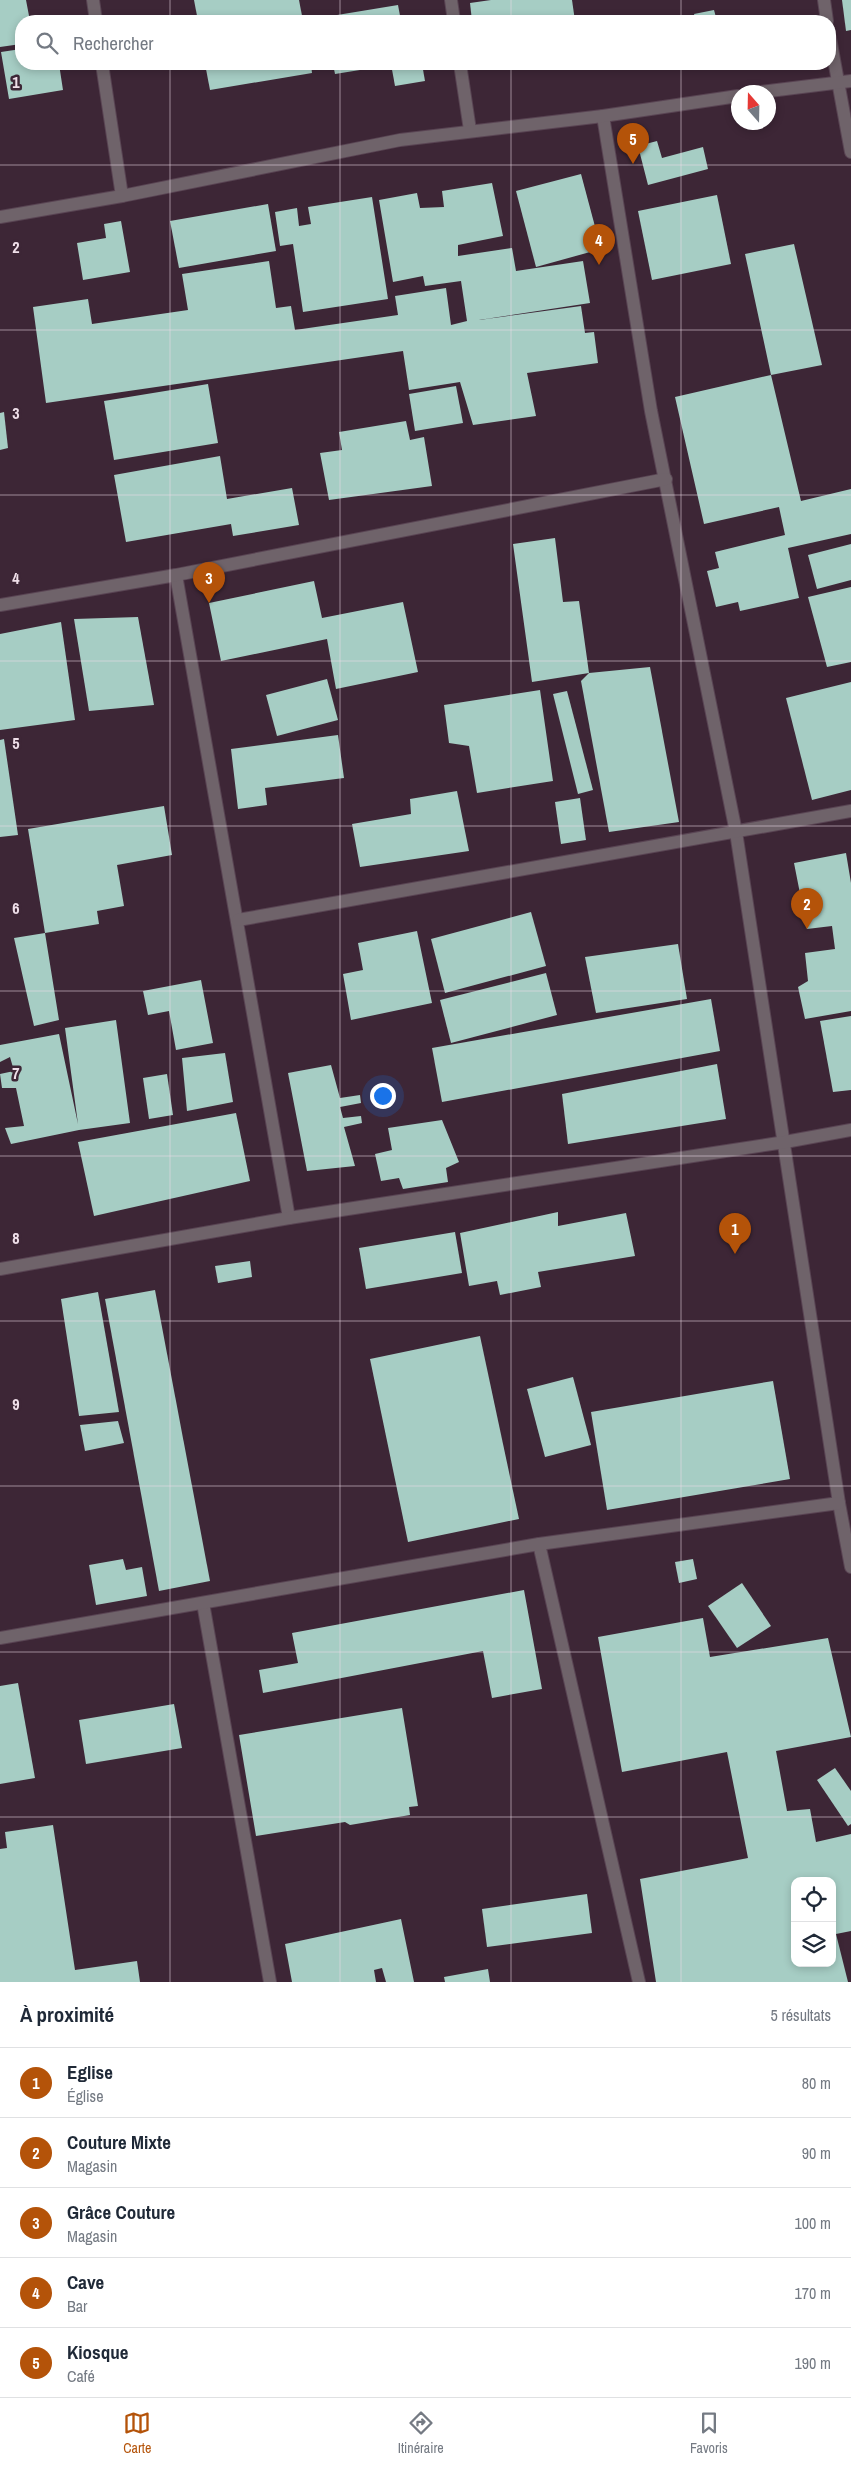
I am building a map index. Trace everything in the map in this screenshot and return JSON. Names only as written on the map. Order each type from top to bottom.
[{"type":"street","points":[[93,0],[95,15]]},
{"type":"street","points":[[451,0],[453,15]]},
{"type":"street","points":[[824,0],[826,15]]},
{"type":"street","points":[[103,70],[122,196]]},
{"type":"street","points":[[461,70],[470,130]]},
{"type":"street","points":[[835,70],[851,152]]},
{"type":"street","points":[[776,90],[837,81],[851,81]]},
{"type":"street","points":[[0,217],[122,196],[400,140],[470,130],[604,116],[731,97]]},
{"type":"street","points":[[604,116],[641,355],[736,832],[785,1142],[838,1503],[851,1567]]},
{"type":"street","points":[[0,605],[176,575],[666,479]]},
{"type":"street","points":[[176,575],[290,1218]]},
{"type":"street","points":[[238,920],[851,811]]},
{"type":"street","points":[[0,1269],[290,1218],[785,1142],[851,1130]]},
{"type":"street","points":[[0,1638],[539,1544],[838,1503]]},
{"type":"street","points":[[539,1544],[639,1982]]},
{"type":"street","points":[[202,1603],[270,1982]]},
{"type":"building","points":[[0,0],[26,0],[29,15],[15,15],[15,45],[0,47]]},
{"type":"building","points":[[194,0],[299,0],[302,15],[197,15]]},
{"type":"building","points":[[491,0],[572,0],[574,15],[471,15],[470,3]]},
{"type":"building","points":[[842,0],[851,0],[851,30],[846,31]]},
{"type":"building","points":[[398,5],[400,15],[337,15]]},
{"type":"building","points":[[714,10],[715,15],[694,15]]},
{"type":"building","points":[[15,50],[15,70],[60,70],[63,90],[9,99],[1,52]]},
{"type":"building","points":[[206,70],[312,70],[312,73],[210,90]]},
{"type":"building","points":[[334,70],[360,70],[335,74]]},
{"type":"building","points":[[392,70],[423,70],[425,81],[395,86]]},
{"type":"building","points":[[657,141],[662,158],[703,147],[708,169],[648,185],[638,146]]},
{"type":"building","points":[[581,174],[601,249],[536,267],[516,191]]},
{"type":"building","points":[[492,183],[503,236],[458,245],[458,256],[512,248],[516,271],[583,261],[590,303],[479,320],[581,306],[585,333],[594,332],[598,363],[527,373],[536,416],[473,425],[460,382],[409,390],[403,351],[46,403],[33,307],[88,299],[92,324],[188,310],[182,274],[269,261],[276,308],[291,306],[295,330],[398,315],[395,296],[446,288],[451,325],[467,321],[461,281],[425,286],[423,276],[393,282],[379,200],[417,193],[420,208],[444,207],[442,191]]},
{"type":"building","points":[[717,195],[731,264],[652,280],[638,211]]},
{"type":"building","points":[[372,197],[388,299],[303,312],[293,244],[280,246],[275,212],[297,208],[299,226],[311,224],[308,207]]},
{"type":"building","points":[[268,204],[276,251],[179,268],[170,221]]},
{"type":"building","points":[[121,221],[130,272],[83,280],[77,243],[106,238],[104,224]]},
{"type":"building","points":[[794,244],[822,365],[771,375],[745,254]]},
{"type":"building","points":[[771,375],[801,501],[851,489],[851,534],[788,548],[799,598],[740,611],[738,602],[716,607],[707,571],[719,568],[715,552],[785,535],[779,507],[704,524],[675,397]]},
{"type":"building","points":[[208,384],[218,443],[114,460],[104,401]]},
{"type":"building","points":[[456,386],[463,423],[415,431],[409,394]]},
{"type":"building","points":[[4,412],[8,448],[0,450],[0,413]]},
{"type":"building","points":[[406,421],[410,440],[424,437],[432,486],[329,500],[320,453],[342,450],[339,432]]},
{"type":"building","points":[[220,456],[227,499],[292,488],[299,525],[233,536],[231,524],[126,542],[114,475]]},
{"type":"building","points":[[555,538],[563,602],[579,601],[589,673],[532,682],[513,544]]},
{"type":"building","points":[[851,544],[851,580],[817,589],[808,555]]},
{"type":"building","points":[[314,581],[322,618],[403,602],[418,672],[336,689],[327,639],[221,661],[209,603]]},
{"type":"building","points":[[851,587],[851,662],[827,667],[808,597]]},
{"type":"building","points":[[138,617],[154,705],[89,711],[74,619]]},
{"type":"building","points":[[61,622],[75,720],[0,730],[0,634]]},
{"type":"building","points":[[650,667],[679,822],[609,832],[581,681],[589,673]]},
{"type":"building","points":[[327,679],[338,720],[277,736],[266,695]]},
{"type":"building","points":[[851,682],[851,790],[812,800],[786,698]]},
{"type":"building","points":[[540,690],[553,781],[477,793],[469,746],[449,743],[444,705]]},
{"type":"building","points":[[567,691],[593,790],[578,794],[553,694]]},
{"type":"building","points":[[338,735],[344,778],[265,788],[267,805],[238,809],[231,749]]},
{"type":"building","points":[[4,739],[18,835],[0,837],[0,740]]},
{"type":"building","points":[[457,791],[469,851],[360,867],[352,824],[411,814],[410,799]]},
{"type":"building","points":[[580,798],[586,840],[561,844],[555,802]]},
{"type":"building","points":[[164,806],[172,855],[117,865],[124,906],[97,911],[99,924],[45,933],[28,829]]},
{"type":"building","points":[[846,853],[851,883],[851,1011],[805,1019],[798,987],[808,981],[805,953],[835,949],[832,926],[807,929],[794,863]]},
{"type":"building","points":[[531,912],[546,966],[445,993],[431,939]]},
{"type":"building","points":[[417,931],[432,1003],[351,1020],[343,974],[363,970],[358,943]]},
{"type":"building","points":[[45,933],[59,1020],[34,1026],[14,938]]},
{"type":"building","points":[[678,944],[687,999],[596,1013],[585,957]]},
{"type":"building","points":[[546,973],[557,1015],[451,1043],[440,1000]]},
{"type":"building","points":[[201,980],[213,1043],[176,1050],[169,1011],[148,1015],[143,991]]},
{"type":"building","points":[[711,999],[720,1051],[442,1102],[432,1048]]},
{"type":"building","points":[[851,1016],[851,1090],[833,1092],[820,1021]]},
{"type":"building","points":[[116,1020],[130,1123],[79,1130],[11,1144],[5,1128],[24,1126],[16,1088],[2,1088],[0,1074],[14,1071],[10,1057],[0,1062],[0,1045],[59,1034],[78,1124],[65,1028]]},
{"type":"building","points":[[225,1053],[233,1102],[187,1111],[182,1058]]},
{"type":"building","points":[[717,1064],[726,1119],[568,1144],[562,1094]]},
{"type":"building","points":[[331,1065],[340,1098],[360,1095],[361,1103],[340,1107],[343,1118],[361,1116],[362,1123],[344,1127],[355,1166],[307,1171],[288,1073]]},
{"type":"building","points":[[167,1074],[173,1115],[149,1119],[143,1078]]},
{"type":"building","points":[[236,1113],[250,1181],[94,1216],[78,1142]]},
{"type":"building","points":[[442,1120],[459,1162],[446,1168],[448,1182],[403,1189],[399,1178],[381,1181],[375,1154],[392,1150],[388,1128]]},
{"type":"building","points":[[558,1212],[558,1226],[626,1213],[635,1256],[538,1272],[541,1287],[500,1295],[497,1281],[469,1286],[460,1233]]},
{"type":"building","points":[[455,1232],[462,1273],[366,1289],[359,1248]]},
{"type":"building","points":[[250,1261],[252,1277],[218,1283],[215,1266]]},
{"type":"building","points":[[155,1290],[210,1581],[159,1591],[105,1299]]},
{"type":"building","points":[[98,1292],[119,1412],[79,1416],[61,1299]]},
{"type":"building","points":[[480,1336],[519,1519],[408,1542],[370,1359]]},
{"type":"building","points":[[573,1377],[591,1445],[545,1457],[527,1389]]},
{"type":"building","points":[[773,1381],[790,1479],[607,1510],[591,1412]]},
{"type":"building","points":[[118,1421],[124,1443],[85,1451],[80,1425]]},
{"type":"building","points":[[123,1559],[126,1570],[142,1567],[147,1596],[96,1605],[89,1565]]},
{"type":"building","points":[[693,1559],[697,1579],[679,1583],[675,1562]]},
{"type":"building","points":[[742,1583],[771,1626],[737,1648],[708,1606]]},
{"type":"building","points":[[524,1590],[542,1689],[492,1698],[483,1651],[263,1693],[259,1670],[298,1663],[292,1633]]},
{"type":"building","points":[[703,1618],[710,1657],[828,1638],[851,1737],[776,1751],[787,1811],[810,1809],[816,1842],[851,1834],[851,1931],[836,1934],[848,1982],[656,1982],[640,1879],[748,1858],[727,1752],[622,1772],[598,1637]]},
{"type":"building","points":[[18,1683],[35,1778],[0,1784],[0,1686]]},
{"type":"building","points":[[174,1704],[182,1748],[86,1764],[79,1720]]},
{"type":"building","points":[[402,1708],[418,1806],[409,1807],[410,1815],[350,1825],[345,1822],[256,1836],[239,1735]]},
{"type":"building","points":[[835,1768],[851,1791],[851,1824],[848,1826],[817,1780]]},
{"type":"building","points":[[53,1825],[75,1970],[137,1961],[140,1982],[0,1982],[0,1849],[7,1848],[5,1832]]},
{"type":"building","points":[[587,1894],[592,1933],[487,1947],[482,1909]]},
{"type":"building","points":[[401,1919],[414,1982],[386,1982],[382,1968],[374,1970],[376,1982],[292,1982],[285,1944]]},
{"type":"building","points":[[488,1969],[490,1982],[445,1982],[444,1977]]},
{"type":"place","name":"Kiosque","points":[[633,164]]},
{"type":"place","name":"Cave","points":[[599,265]]},
{"type":"place","name":"Grâce Couture","points":[[209,603]]},
{"type":"place","name":"Couture Mixte","points":[[807,929]]},
{"type":"place","name":"Eglise","points":[[735,1254]]}]
